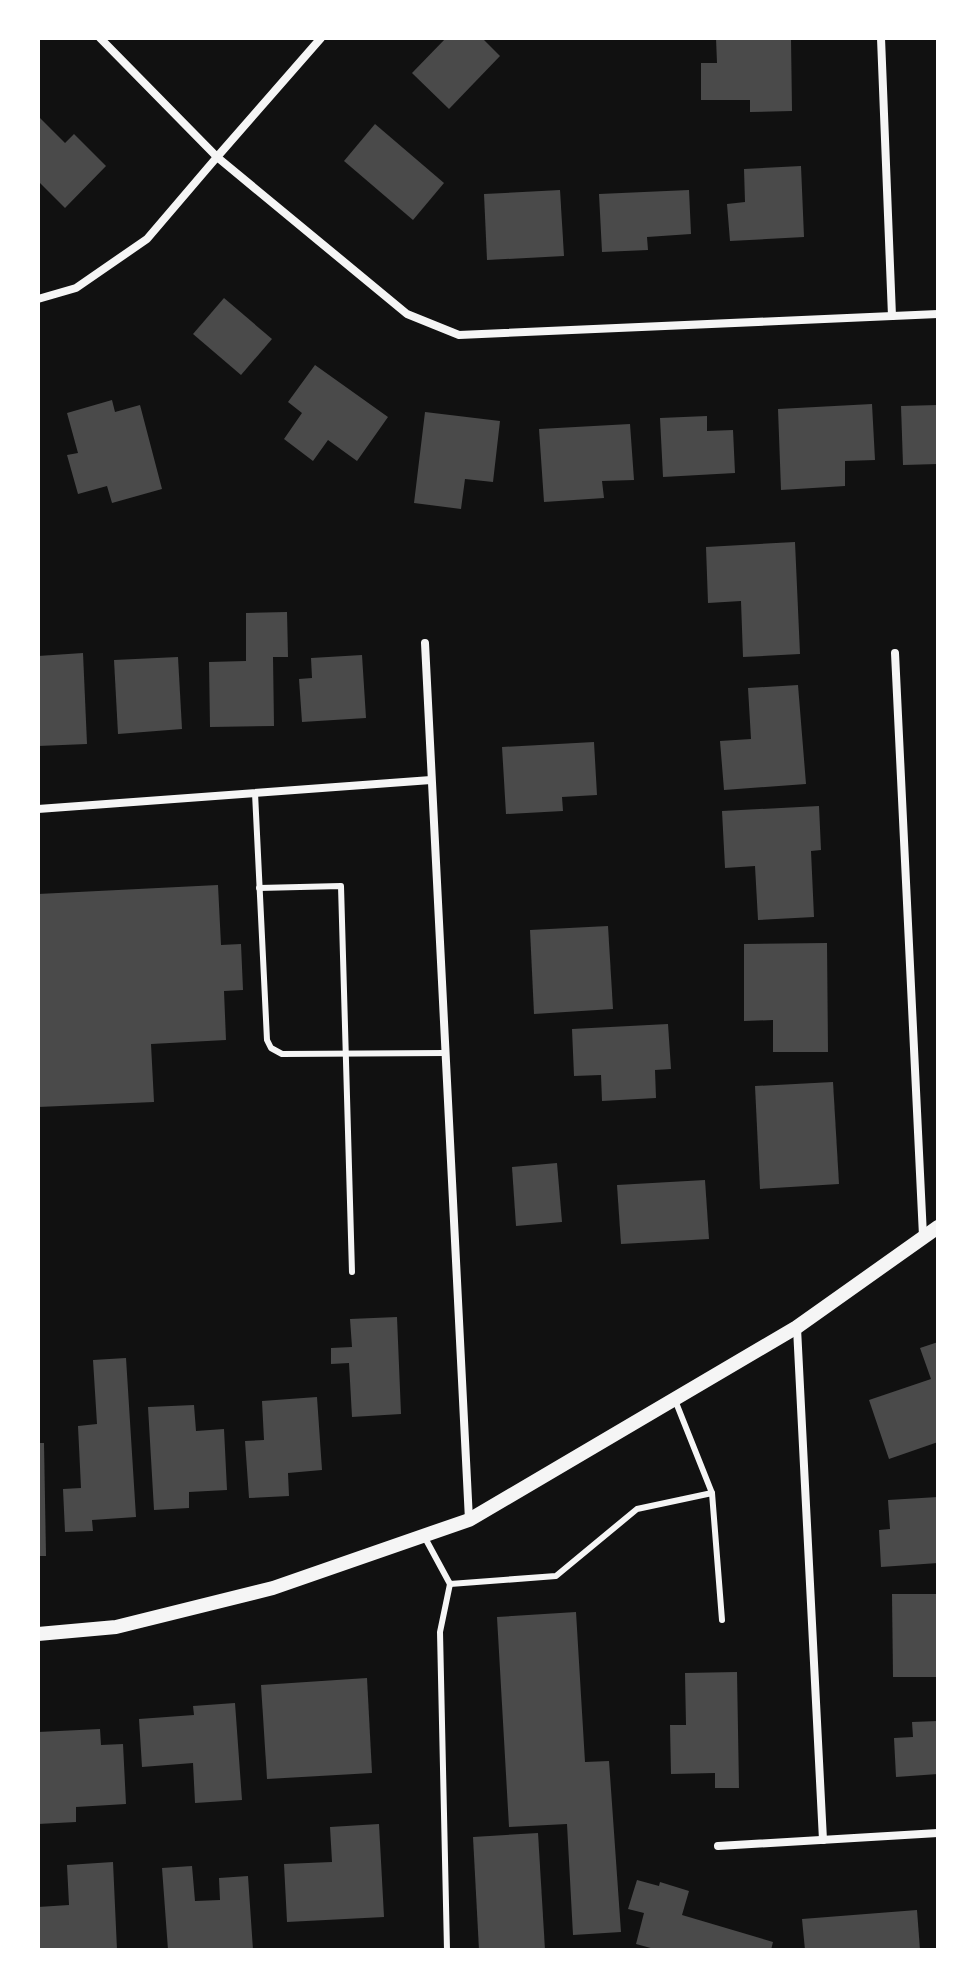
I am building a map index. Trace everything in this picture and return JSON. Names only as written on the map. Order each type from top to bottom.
[{"type":"street","points":[[100,38],[217,157],[407,314],[459,335],[938,314]]},
{"type":"street","points":[[38,299],[76,288],[147,239],[321,38]]},
{"type":"street","points":[[881,38],[892,316]]},
{"type":"street","points":[[425,643],[469,1520]]},
{"type":"street","points":[[895,653],[923,1236]]},
{"type":"street","points":[[38,809],[431,780]]},
{"type":"street","points":[[38,1634],[116,1627],[273,1588],[469,1520],[797,1327],[938,1227]]},
{"type":"street","points":[[797,1327],[823,1840]]},
{"type":"street","points":[[718,1846],[938,1833]]},
{"type":"lane","points":[[255,793],[267,1040],[271,1048],[282,1054],[445,1053]]},
{"type":"lane","points":[[259,888],[341,886],[352,1272]]},
{"type":"lane","points":[[675,1399],[712,1493],[722,1620]]},
{"type":"lane","points":[[450,1584],[556,1576],[637,1509],[712,1493]]},
{"type":"lane","points":[[424,1536],[450,1584],[440,1632],[447,1950]]},
{"type":"building","points":[[446,38],[482,38],[500,56],[449,109],[412,73]]},
{"type":"building","points":[[716,38],[791,38],[792,111],[750,112],[750,100],[701,100],[701,63],[717,63]]},
{"type":"building","points":[[38,116],[65,143],[74,134],[106,166],[65,208],[38,181]]},
{"type":"building","points":[[375,124],[444,183],[413,220],[344,161]]},
{"type":"building","points":[[801,166],[804,237],[730,241],[727,204],[745,202],[744,169]]},
{"type":"building","points":[[560,190],[564,256],[487,260],[484,194]]},
{"type":"building","points":[[689,190],[691,234],[647,237],[648,250],[602,252],[599,194]]},
{"type":"building","points":[[224,298],[272,339],[241,375],[193,334]]},
{"type":"building","points":[[315,365],[388,417],[357,461],[328,440],[313,461],[284,439],[302,413],[288,402]]},
{"type":"building","points":[[112,400],[115,412],[140,405],[162,489],[112,503],[107,486],[78,494],[67,455],[78,453],[67,413]]},
{"type":"building","points":[[872,404],[875,460],[845,461],[845,486],[781,490],[778,409]]},
{"type":"building","points":[[938,405],[938,464],[903,465],[901,406]]},
{"type":"building","points":[[425,412],[500,421],[493,482],[465,479],[461,509],[414,503]]},
{"type":"building","points":[[707,416],[707,431],[733,430],[735,473],[663,477],[660,418]]},
{"type":"building","points":[[630,424],[634,480],[602,481],[604,498],[544,502],[539,429]]},
{"type":"building","points":[[795,542],[800,654],[743,657],[741,601],[708,603],[706,547]]},
{"type":"building","points":[[287,612],[288,657],[273,657],[274,726],[210,727],[209,662],[246,661],[246,613]]},
{"type":"building","points":[[83,653],[87,744],[38,746],[38,656]]},
{"type":"building","points":[[362,655],[366,718],[302,722],[299,679],[312,678],[311,658]]},
{"type":"building","points":[[178,657],[182,729],[118,734],[114,660]]},
{"type":"building","points":[[798,685],[806,784],[724,790],[720,741],[751,739],[748,688]]},
{"type":"building","points":[[594,742],[597,795],[562,797],[563,811],[506,814],[502,747]]},
{"type":"building","points":[[819,806],[821,850],[811,851],[814,917],[758,920],[755,866],[725,868],[722,811]]},
{"type":"building","points":[[218,885],[221,945],[241,944],[243,990],[224,991],[226,1040],[151,1044],[154,1102],[38,1107],[38,894]]},
{"type":"building","points":[[608,926],[613,1009],[534,1014],[530,930]]},
{"type":"building","points":[[827,943],[828,1052],[773,1052],[773,1020],[744,1021],[744,944]]},
{"type":"building","points":[[668,1024],[671,1069],[655,1070],[656,1098],[602,1101],[601,1075],[574,1076],[572,1029]]},
{"type":"building","points":[[833,1082],[839,1184],[760,1189],[755,1086]]},
{"type":"building","points":[[557,1163],[562,1222],[516,1226],[512,1167]]},
{"type":"building","points":[[705,1180],[709,1239],[621,1244],[617,1185]]},
{"type":"building","points":[[397,1317],[401,1414],[352,1417],[349,1363],[331,1364],[331,1348],[352,1347],[350,1319]]},
{"type":"building","points":[[938,1342],[938,1442],[889,1459],[869,1400],[931,1379],[920,1348]]},
{"type":"building","points":[[126,1358],[136,1517],[92,1520],[93,1531],[65,1532],[63,1489],[81,1488],[78,1426],[97,1424],[93,1360]]},
{"type":"building","points":[[317,1397],[322,1470],[288,1473],[289,1496],[249,1498],[245,1441],[264,1440],[262,1401]]},
{"type":"building","points":[[194,1405],[196,1431],[224,1429],[227,1490],[189,1492],[189,1508],[154,1510],[148,1407]]},
{"type":"building","points":[[38,1443],[44,1443],[46,1556],[38,1556]]},
{"type":"building","points":[[938,1497],[938,1563],[881,1567],[879,1530],[890,1529],[888,1500]]},
{"type":"building","points":[[892,1594],[938,1594],[938,1677],[893,1677]]},
{"type":"building","points":[[576,1612],[585,1762],[609,1761],[621,1932],[573,1935],[567,1824],[509,1827],[497,1617]]},
{"type":"building","points":[[737,1672],[739,1788],[715,1788],[715,1773],[671,1774],[670,1725],[686,1725],[685,1673]]},
{"type":"building","points":[[367,1678],[372,1773],[267,1779],[261,1685]]},
{"type":"building","points":[[235,1703],[242,1800],[195,1803],[193,1763],[142,1767],[139,1719],[194,1715],[193,1706]]},
{"type":"building","points":[[938,1721],[938,1774],[896,1777],[894,1738],[913,1737],[912,1722]]},
{"type":"building","points":[[100,1729],[101,1745],[123,1744],[126,1804],[76,1807],[76,1822],[38,1824],[38,1732]]},
{"type":"building","points":[[379,1824],[384,1917],[287,1922],[284,1864],[332,1862],[330,1827]]},
{"type":"building","points":[[538,1833],[545,1950],[479,1950],[473,1837]]},
{"type":"building","points":[[113,1862],[117,1950],[38,1950],[38,1907],[69,1905],[67,1865]]},
{"type":"building","points":[[192,1866],[195,1901],[220,1900],[219,1878],[248,1876],[253,1950],[168,1950],[162,1868]]},
{"type":"building","points":[[637,1880],[659,1886],[660,1882],[689,1891],[682,1915],[773,1942],[771,1950],[658,1950],[636,1944],[644,1913],[628,1909]]},
{"type":"building","points":[[917,1910],[920,1950],[805,1950],[802,1919]]}]
